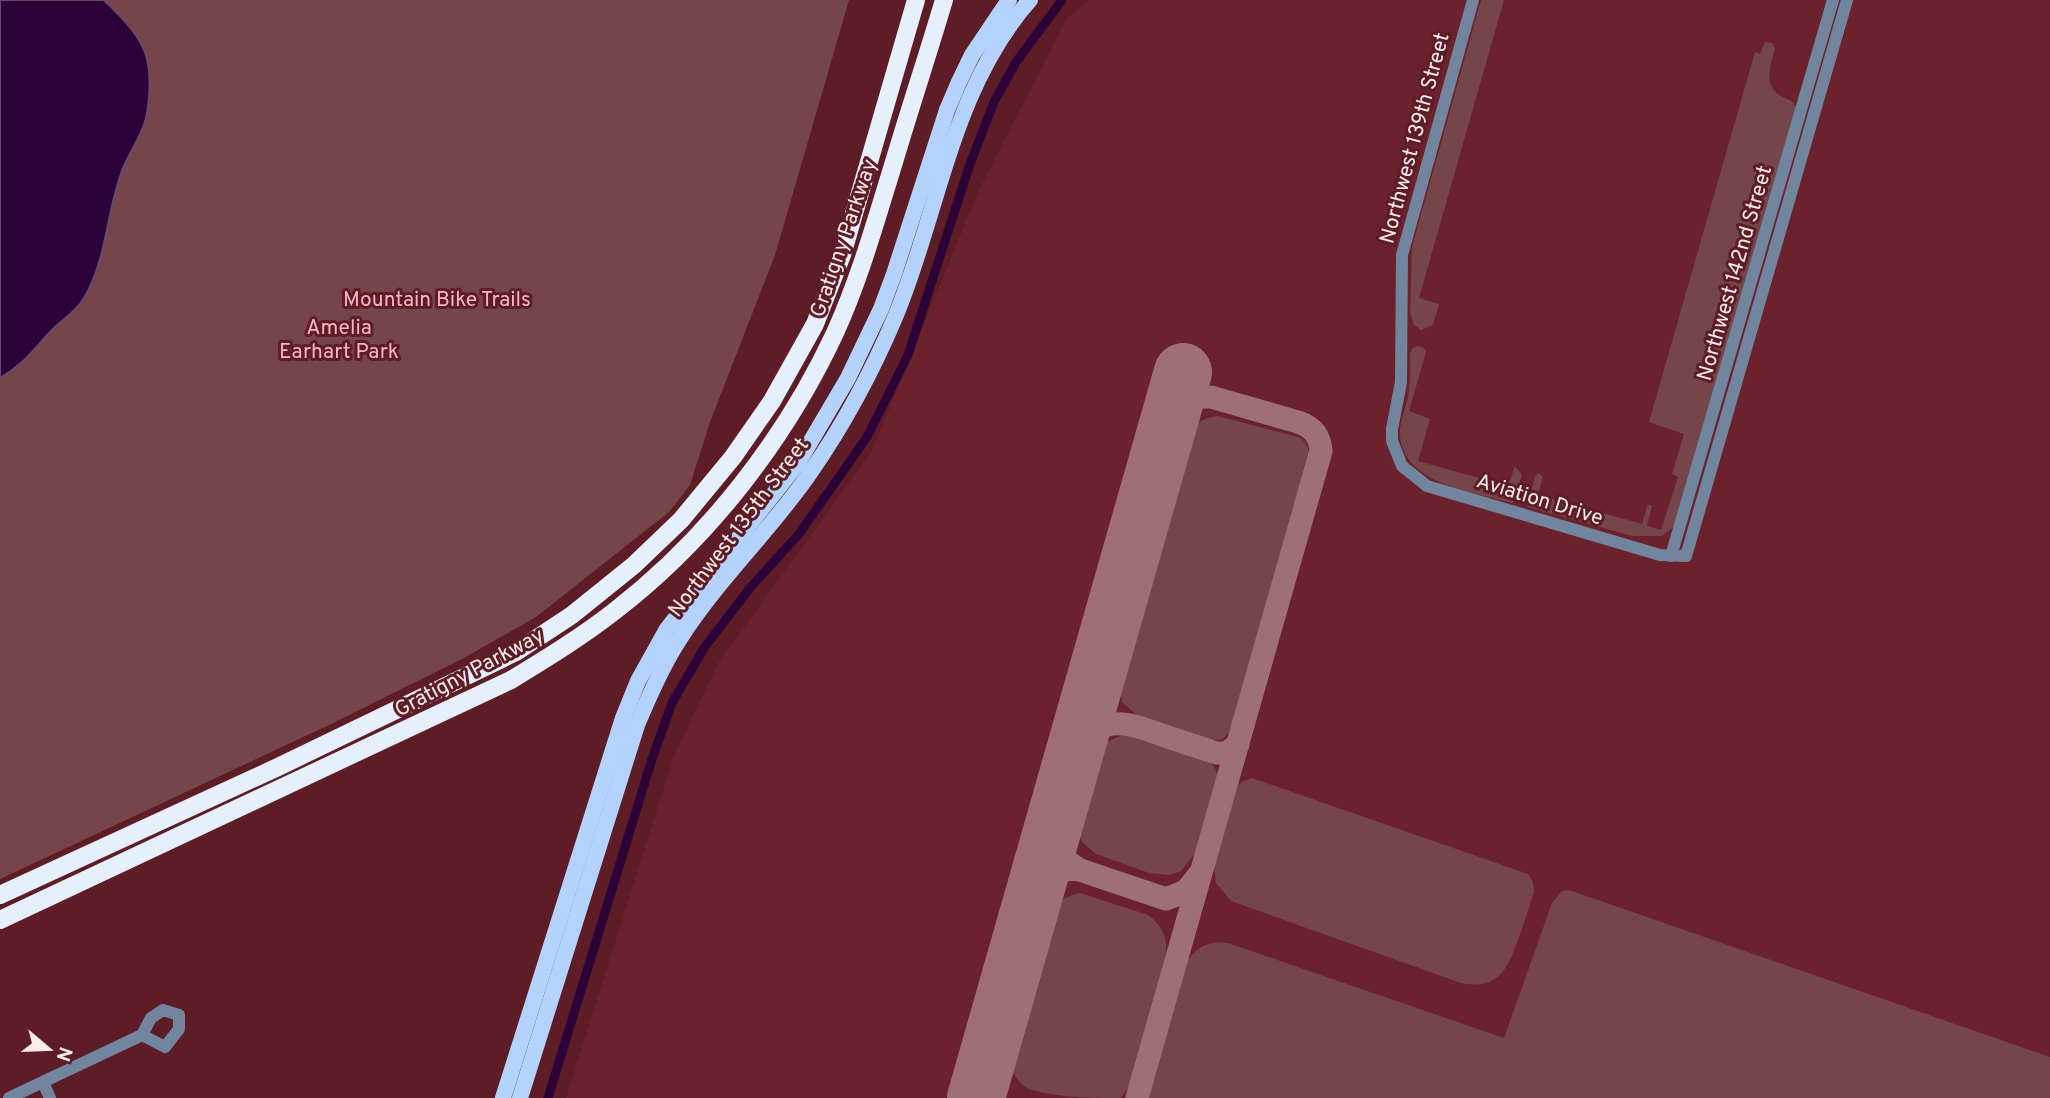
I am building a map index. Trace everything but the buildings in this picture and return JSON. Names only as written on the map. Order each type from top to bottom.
[{"type":"highway","name":"Gratigny Parkway","points":[[0,895],[278,767],[516,652],[572,615],[634,565],[681,520],[733,457],[772,401],[815,324],[842,255],[916,0]]},
{"type":"highway","name":"Gratigny Parkway","points":[[0,920],[510,680],[566,646],[618,609],[676,556],[760,459],[804,393],[835,332],[863,263],[944,0]]},
{"type":"main road","name":"Northwest 135th Street","points":[[520,1098],[623,718],[638,681],[675,618],[797,463],[848,379],[877,319],[894,274],[955,91],[972,55],[1009,0]]},
{"type":"main road","name":"Northwest 135th Street","points":[[503,1098],[637,725],[664,666],[706,602],[810,473],[864,384],[909,281],[965,109],[990,57],[1030,0]]},
{"type":"street","name":"Northwest 139th Street","points":[[1396,454],[1392,429],[1401,382],[1403,246],[1473,0]]},
{"type":"street","name":"Northwest 142nd Street","points":[[1671,556],[1833,0]]},
{"type":"street","name":"Northwest 142nd Street","points":[[1686,556],[1847,0]]},
{"type":"street","name":"Aviation Drive","points":[[1396,454],[1402,466],[1427,486],[1660,555],[1686,556]]},
{"type":"street","points":[[9,1098],[136,1037]]},
{"type":"street","points":[[43,1082],[50,1098]]},
{"type":"shaded area","points":[[0,0],[104,0],[130,27],[140,42],[147,59],[150,88],[144,124],[118,182],[92,283],[78,306],[23,361],[0,378]]},
{"type":"shaded area","points":[[1090,0],[2050,0],[2050,1098],[566,1098],[675,753],[719,662],[872,451],[978,192],[1067,18]]},
{"type":"green space","name":"Mountain Bike Trails","points":[[0,0],[849,0],[775,255],[710,422],[690,485],[669,512],[536,617],[464,658],[329,725],[0,879]]},
{"type":"green space","points":[[1481,0],[1504,0],[1419,298],[1439,304],[1433,325],[1421,330],[1414,325],[1410,313],[1412,247]]},
{"type":"green space","points":[[1765,42],[1772,43],[1775,48],[1770,83],[1778,94],[1794,104],[1796,109],[1674,527],[1662,536],[1632,536],[1528,507],[1535,476],[1539,473],[1543,477],[1538,495],[1642,524],[1648,504],[1652,506],[1647,526],[1661,530],[1678,477],[1672,474],[1684,434],[1649,422],[1755,52],[1760,54]]},
{"type":"green space","points":[[1418,346],[1426,352],[1409,411],[1430,419],[1418,461],[1508,486],[1515,466],[1522,475],[1513,503],[1441,483],[1424,474],[1411,462],[1402,448],[1400,429],[1409,392],[1410,353]]},
{"type":"green space","points":[[1218,416],[1298,437],[1307,445],[1309,456],[1232,728],[1223,739],[1211,740],[1138,716],[1123,703],[1116,679],[1184,440],[1198,423]]},
{"type":"green space","points":[[1122,735],[1181,750],[1203,759],[1216,769],[1217,782],[1196,852],[1181,871],[1170,875],[1149,873],[1096,854],[1082,842],[1077,828],[1077,813],[1093,756],[1103,744]]},
{"type":"green space","points":[[1252,778],[1528,874],[1533,882],[1534,892],[1512,956],[1501,973],[1486,983],[1461,983],[1231,901],[1216,883],[1214,866],[1233,793],[1241,782]]},
{"type":"green space","points":[[1569,890],[2050,1057],[2050,1098],[1146,1098],[1183,969],[1195,952],[1206,945],[1228,943],[1504,1038],[1552,903],[1562,891]]},
{"type":"green space","points":[[1080,893],[1148,915],[1160,927],[1166,942],[1166,953],[1131,1083],[1121,1098],[1061,1096],[1027,1088],[1012,1070],[1009,1056],[1019,1008],[1046,922],[1059,902]]},
{"type":"waterway","points":[[548,1098],[652,759],[672,703],[704,648],[750,588],[799,534],[867,437],[908,355],[970,164],[994,102],[1016,62],[1062,0]]},
{"type":"taxiway","points":[[1137,1098],[1321,451],[1315,433],[1298,422],[1211,397],[1174,403]]},
{"type":"taxiway","points":[[1076,746],[1096,729],[1118,724],[1140,727],[1216,753],[1227,753],[1238,744]]},
{"type":"taxiway","points":[[1055,821],[1059,850],[1067,861],[1080,870]]},
{"type":"taxiway","points":[[1034,894],[1047,877],[1065,870],[1080,870],[1166,899],[1186,891],[1198,876]]},
{"type":"taxiway","points":[[985,1066],[986,1098]]},
{"type":"runway","points":[[976,1098],[1183,372]]},
{"type":"park label","name":"Amelia Earhart Park","points":[[339,339]]}]
